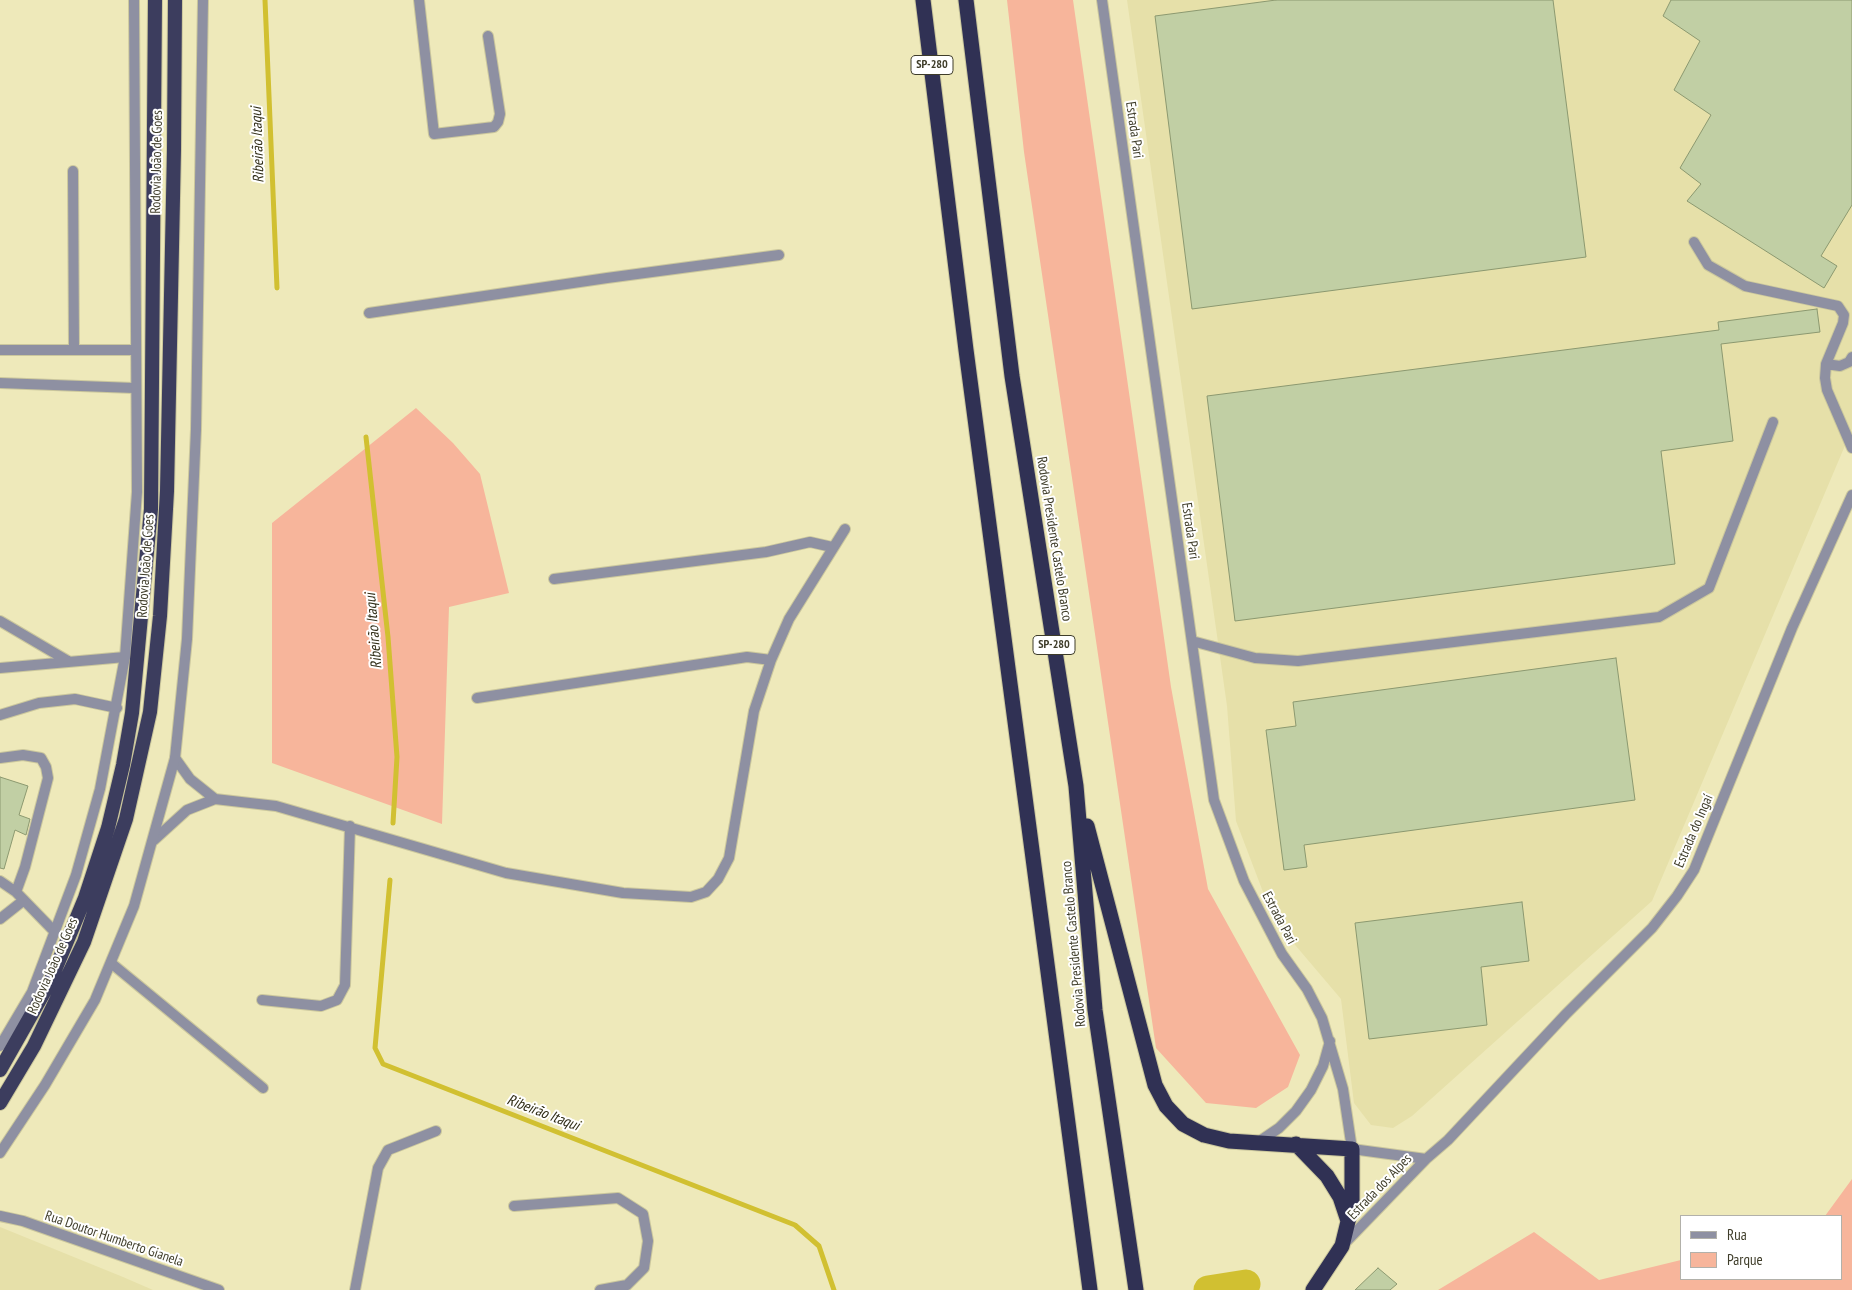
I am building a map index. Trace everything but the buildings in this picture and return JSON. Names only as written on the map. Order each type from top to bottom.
[{"type":"highway","name":"Rodovia João de Goes","points":[[0,1070],[50,982],[85,898],[108,828],[123,764],[132,713],[151,509],[155,0]]},
{"type":"highway","name":"Rodovia João de Goes","points":[[0,1103],[34,1046],[84,942],[126,819],[150,712],[160,616],[167,491],[175,0]]},
{"type":"highway","name":"Rodovia Presidente Castelo Branco","points":[[923,0],[966,350],[1090,1290]]},
{"type":"highway","name":"Rodovia Presidente Castelo Branco","points":[[966,0],[1012,376],[1076,786],[1095,1010],[1136,1290]]},
{"type":"highway","points":[[1076,786],[1155,1085],[1166,1106],[1183,1124],[1204,1135],[1229,1141],[1352,1149],[1353,1176],[1348,1223],[1342,1246],[1313,1290]]},
{"type":"highway","points":[[1296,1144],[1327,1176],[1340,1197],[1348,1223]]},
{"type":"highway","points":[[1083,1290],[1088,1267]]},
{"type":"street","points":[[0,1046],[32,992],[63,914],[100,790],[125,658],[137,492],[134,388],[134,0]]},
{"type":"street","points":[[0,1153],[95,1000],[134,906],[154,840],[175,758],[187,639],[196,429],[203,0]]},
{"type":"street","points":[[419,0],[434,134],[494,127],[498,122],[500,114],[488,36]]},
{"type":"street","name":"Estrada Pari","points":[[1102,0],[1214,800],[1244,881],[1282,954],[1307,989],[1331,1040],[1343,1089],[1352,1149]]},
{"type":"street","points":[[73,171],[74,350]]},
{"type":"street","points":[[1694,242],[1708,265],[1745,286],[1838,306],[1844,315],[1843,324],[1826,364],[1827,390],[1852,448]]},
{"type":"street","points":[[369,313],[779,255]]},
{"type":"street","points":[[0,350],[134,350]]},
{"type":"street","points":[[1826,364],[1840,366],[1849,362],[1852,357]]},
{"type":"street","points":[[0,383],[134,388]]},
{"type":"street","points":[[1192,641],[1254,658],[1298,660],[1659,617],[1709,588],[1774,422]]},
{"type":"street","name":"Estrada do Ingaí","points":[[1426,1159],[1448,1140],[1566,1014],[1652,928],[1682,889],[1694,870],[1792,628],[1852,495]]},
{"type":"street","points":[[154,840],[187,810],[215,799],[276,806],[506,872],[623,893],[691,897],[706,892],[718,879],[729,858],[754,711],[771,660],[789,620],[844,529]]},
{"type":"street","points":[[554,579],[766,552],[810,542],[832,547]]},
{"type":"street","points":[[0,622],[68,660]]},
{"type":"street","points":[[476,698],[747,657],[771,660]]},
{"type":"street","points":[[0,668],[68,660],[125,658]]},
{"type":"street","points":[[0,715],[40,703],[75,699],[117,708]]},
{"type":"street","points":[[0,758],[23,755],[41,758],[46,767],[48,778],[25,867],[16,892]]},
{"type":"street","points":[[175,758],[190,780],[215,799]]},
{"type":"street","points":[[262,1000],[321,1006],[337,1000],[345,985],[350,826]]},
{"type":"street","points":[[0,881],[16,892],[52,929]]},
{"type":"street","points":[[0,919],[24,900]]},
{"type":"street","points":[[111,963],[263,1088]]},
{"type":"street","points":[[1257,1143],[1279,1128],[1296,1111],[1311,1090],[1323,1066],[1331,1040]]},
{"type":"street","points":[[355,1290],[378,1168],[388,1150],[436,1131]]},
{"type":"street","name":"Estrada dos Alpes","points":[[1352,1149],[1426,1159]]},
{"type":"street","name":"Estrada dos Alpes","points":[[1342,1246],[1426,1159]]},
{"type":"street","points":[[514,1206],[618,1198],[642,1214],[648,1241],[644,1268],[627,1285],[600,1290]]},
{"type":"street","name":"Rua Doutor Humberto Gianela","points":[[0,1216],[23,1222],[219,1290]]},
{"type":"shaded area","points":[[1127,0],[1852,0],[1852,429],[1652,901],[1412,1116],[1393,1128],[1371,1125],[1354,1103],[1341,999],[1279,926],[1268,905],[1236,821],[1227,706]]},
{"type":"shaded area","points":[[0,1227],[123,1277],[153,1290],[0,1290]]},
{"type":"green space","points":[[1007,0],[1073,0],[1171,687],[1208,889],[1300,1055],[1288,1087],[1256,1108],[1206,1103],[1156,1048],[1024,152]]},
{"type":"green space","points":[[416,408],[453,443],[480,474],[509,593],[449,607],[442,824],[272,763],[272,523]]},
{"type":"green space","points":[[1852,1179],[1852,1290],[1438,1290],[1534,1232],[1599,1280],[1680,1260],[1680,1280],[1842,1280],[1842,1215],[1826,1215]]},
{"type":"waterway","name":"Ribeirão Itaqui","points":[[265,0],[277,288]]},
{"type":"waterway","name":"Ribeirão Itaqui","points":[[366,437],[388,637],[397,757],[393,823]]},
{"type":"waterway","name":"Ribeirão Itaqui","points":[[390,880],[375,1048],[383,1064],[795,1225],[819,1246],[834,1290]]},
{"type":"waterway","points":[[1208,1290],[1246,1284]]}]
